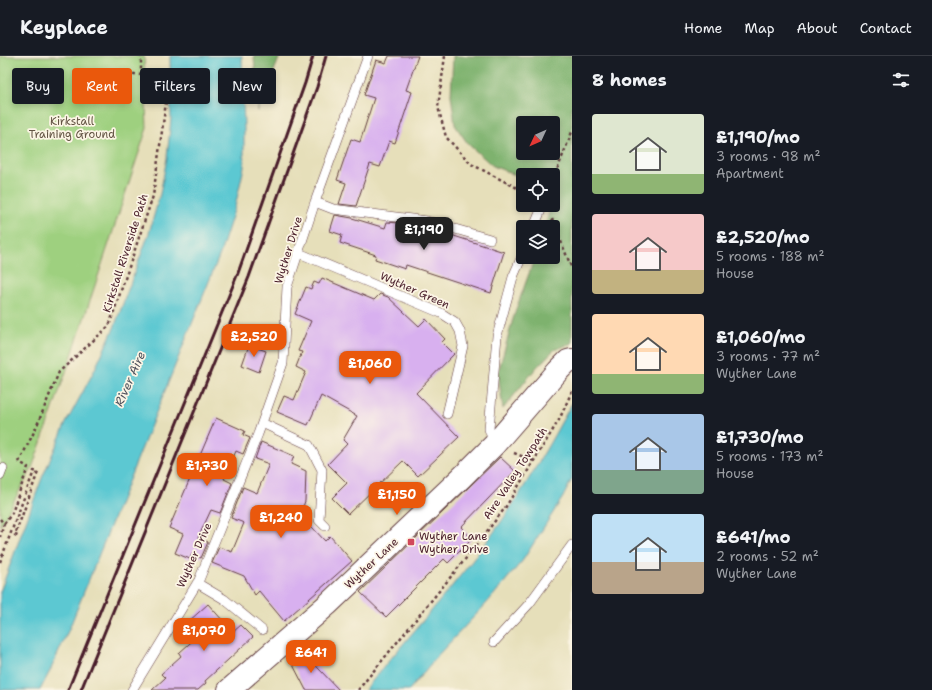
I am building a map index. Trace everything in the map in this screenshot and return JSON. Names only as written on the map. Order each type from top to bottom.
[{"type":"street","name":"Wyther Lane","points":[[229,690],[326,605],[462,477],[494,445],[558,371],[568,361],[572,360]]},
{"type":"lane","name":"Wyther Drive","points":[[132,690],[197,583],[262,423],[283,363],[287,287],[315,202],[368,56]]},
{"type":"lane","points":[[315,202],[333,209],[427,221],[490,239]]},
{"type":"lane","name":"Wyther Green","points":[[299,253],[441,313],[455,322],[460,331],[463,346],[447,414]]},
{"type":"lane","points":[[494,445],[489,429],[497,336],[513,277],[519,264]]},
{"type":"lane","points":[[262,423],[309,445],[322,470],[319,520],[325,526]]},
{"type":"lane","points":[[494,642],[530,604],[572,545]]},
{"type":"lane","points":[[197,583],[224,599],[262,630]]},
{"type":"path","points":[[140,68],[141,56]]},
{"type":"path","points":[[445,56],[438,107],[446,137],[471,164],[516,187]]},
{"type":"path","points":[[132,74],[140,75]]},
{"type":"path","name":"Kirkstall Riverside Path","points":[[4,524],[12,513],[28,467],[19,462],[35,430],[59,372],[109,326],[153,196],[166,104]]},
{"type":"path","points":[[558,168],[572,132]]},
{"type":"path","points":[[547,212],[572,268]]},
{"type":"path","name":"Aire Valley Towpath","points":[[358,690],[467,557],[504,508],[559,420],[572,391]]},
{"type":"path","points":[[0,562],[34,471],[38,472],[15,534],[20,537]]},
{"type":"path","points":[[0,519],[4,524],[0,537]]},
{"type":"green space","name":"Kirkstall Training Ground","points":[[0,56],[144,56],[144,68],[140,68],[140,104],[146,104],[147,128],[73,352],[32,468],[0,526]]},
{"type":"green space","points":[[254,56],[280,56],[275,68],[255,68]]},
{"type":"green space","points":[[453,56],[572,56],[572,343],[554,350],[536,368],[503,409],[498,373],[515,312],[532,264],[560,264],[560,220],[547,220],[549,212],[560,212],[560,168],[516,168],[516,175],[493,166],[468,144],[455,125],[451,95]]},
{"type":"green space","points":[[257,104],[261,104],[258,111]]},
{"type":"water","name":"River Aire","points":[[170,56],[242,56],[242,68],[218,68],[218,104],[243,104],[244,167],[235,207],[220,254],[69,629],[50,671],[40,690],[0,690],[0,592],[42,478],[66,423],[93,373],[114,328],[149,233],[160,194],[167,158],[171,119],[171,104],[210,104],[210,68],[170,68]]},
{"type":"water","points":[[572,403],[572,479],[563,497],[523,560],[486,604],[438,655],[409,690],[365,690],[450,588],[499,525],[537,465]]},
{"type":"building","points":[[389,56],[418,56],[406,90],[412,92],[395,143],[389,141],[380,167],[370,164],[356,206],[339,204],[346,183],[337,180],[351,139],[360,142],[374,98],[364,95],[376,60],[386,63]]},
{"type":"building","points":[[335,215],[352,218],[385,228],[387,222],[399,223],[428,233],[429,228],[504,252],[491,293],[406,265],[405,269],[375,259],[376,255],[340,243],[342,235],[330,231]]},
{"type":"building","points":[[322,278],[374,300],[380,294],[388,297],[419,326],[426,319],[445,339],[442,342],[454,354],[416,393],[459,437],[418,476],[403,461],[348,514],[332,498],[347,483],[328,464],[347,444],[343,440],[357,416],[321,396],[308,425],[277,412],[284,396],[294,400],[306,372],[296,367],[302,352],[298,351],[311,321],[295,314],[306,287],[311,289],[314,282],[319,284]]},
{"type":"building","points":[[249,345],[266,351],[259,372],[242,365]]},
{"type":"building","points":[[216,418],[245,431],[243,435],[250,438],[243,454],[236,451],[224,479],[232,483],[220,513],[211,510],[198,538],[208,542],[201,558],[192,554],[190,559],[175,553],[183,534],[169,528]]},
{"type":"building","points":[[261,442],[294,456],[291,464],[306,471],[305,501],[298,522],[312,527],[325,541],[330,536],[352,561],[284,621],[259,591],[255,595],[244,576],[212,563],[219,547],[232,552],[244,523],[231,518],[243,487],[257,493],[269,464],[255,459]]},
{"type":"building","points":[[500,457],[515,471],[461,527],[472,539],[448,563],[444,559],[386,617],[360,592]]},
{"type":"building","points":[[208,604],[233,632],[241,625],[253,637],[205,681],[206,683],[198,690],[152,690],[165,678],[161,674],[181,656],[179,653],[199,635],[188,622]]},
{"type":"building","points":[[300,649],[339,690],[306,690],[290,659]]},
{"type":"railway","points":[[68,690],[238,273],[305,83],[313,56]]},
{"type":"railway","points":[[81,690],[249,277],[317,87],[326,56]]},
{"type":"place","name":"Wyther Lane Wyther Drive","points":[[411,542]]}]
